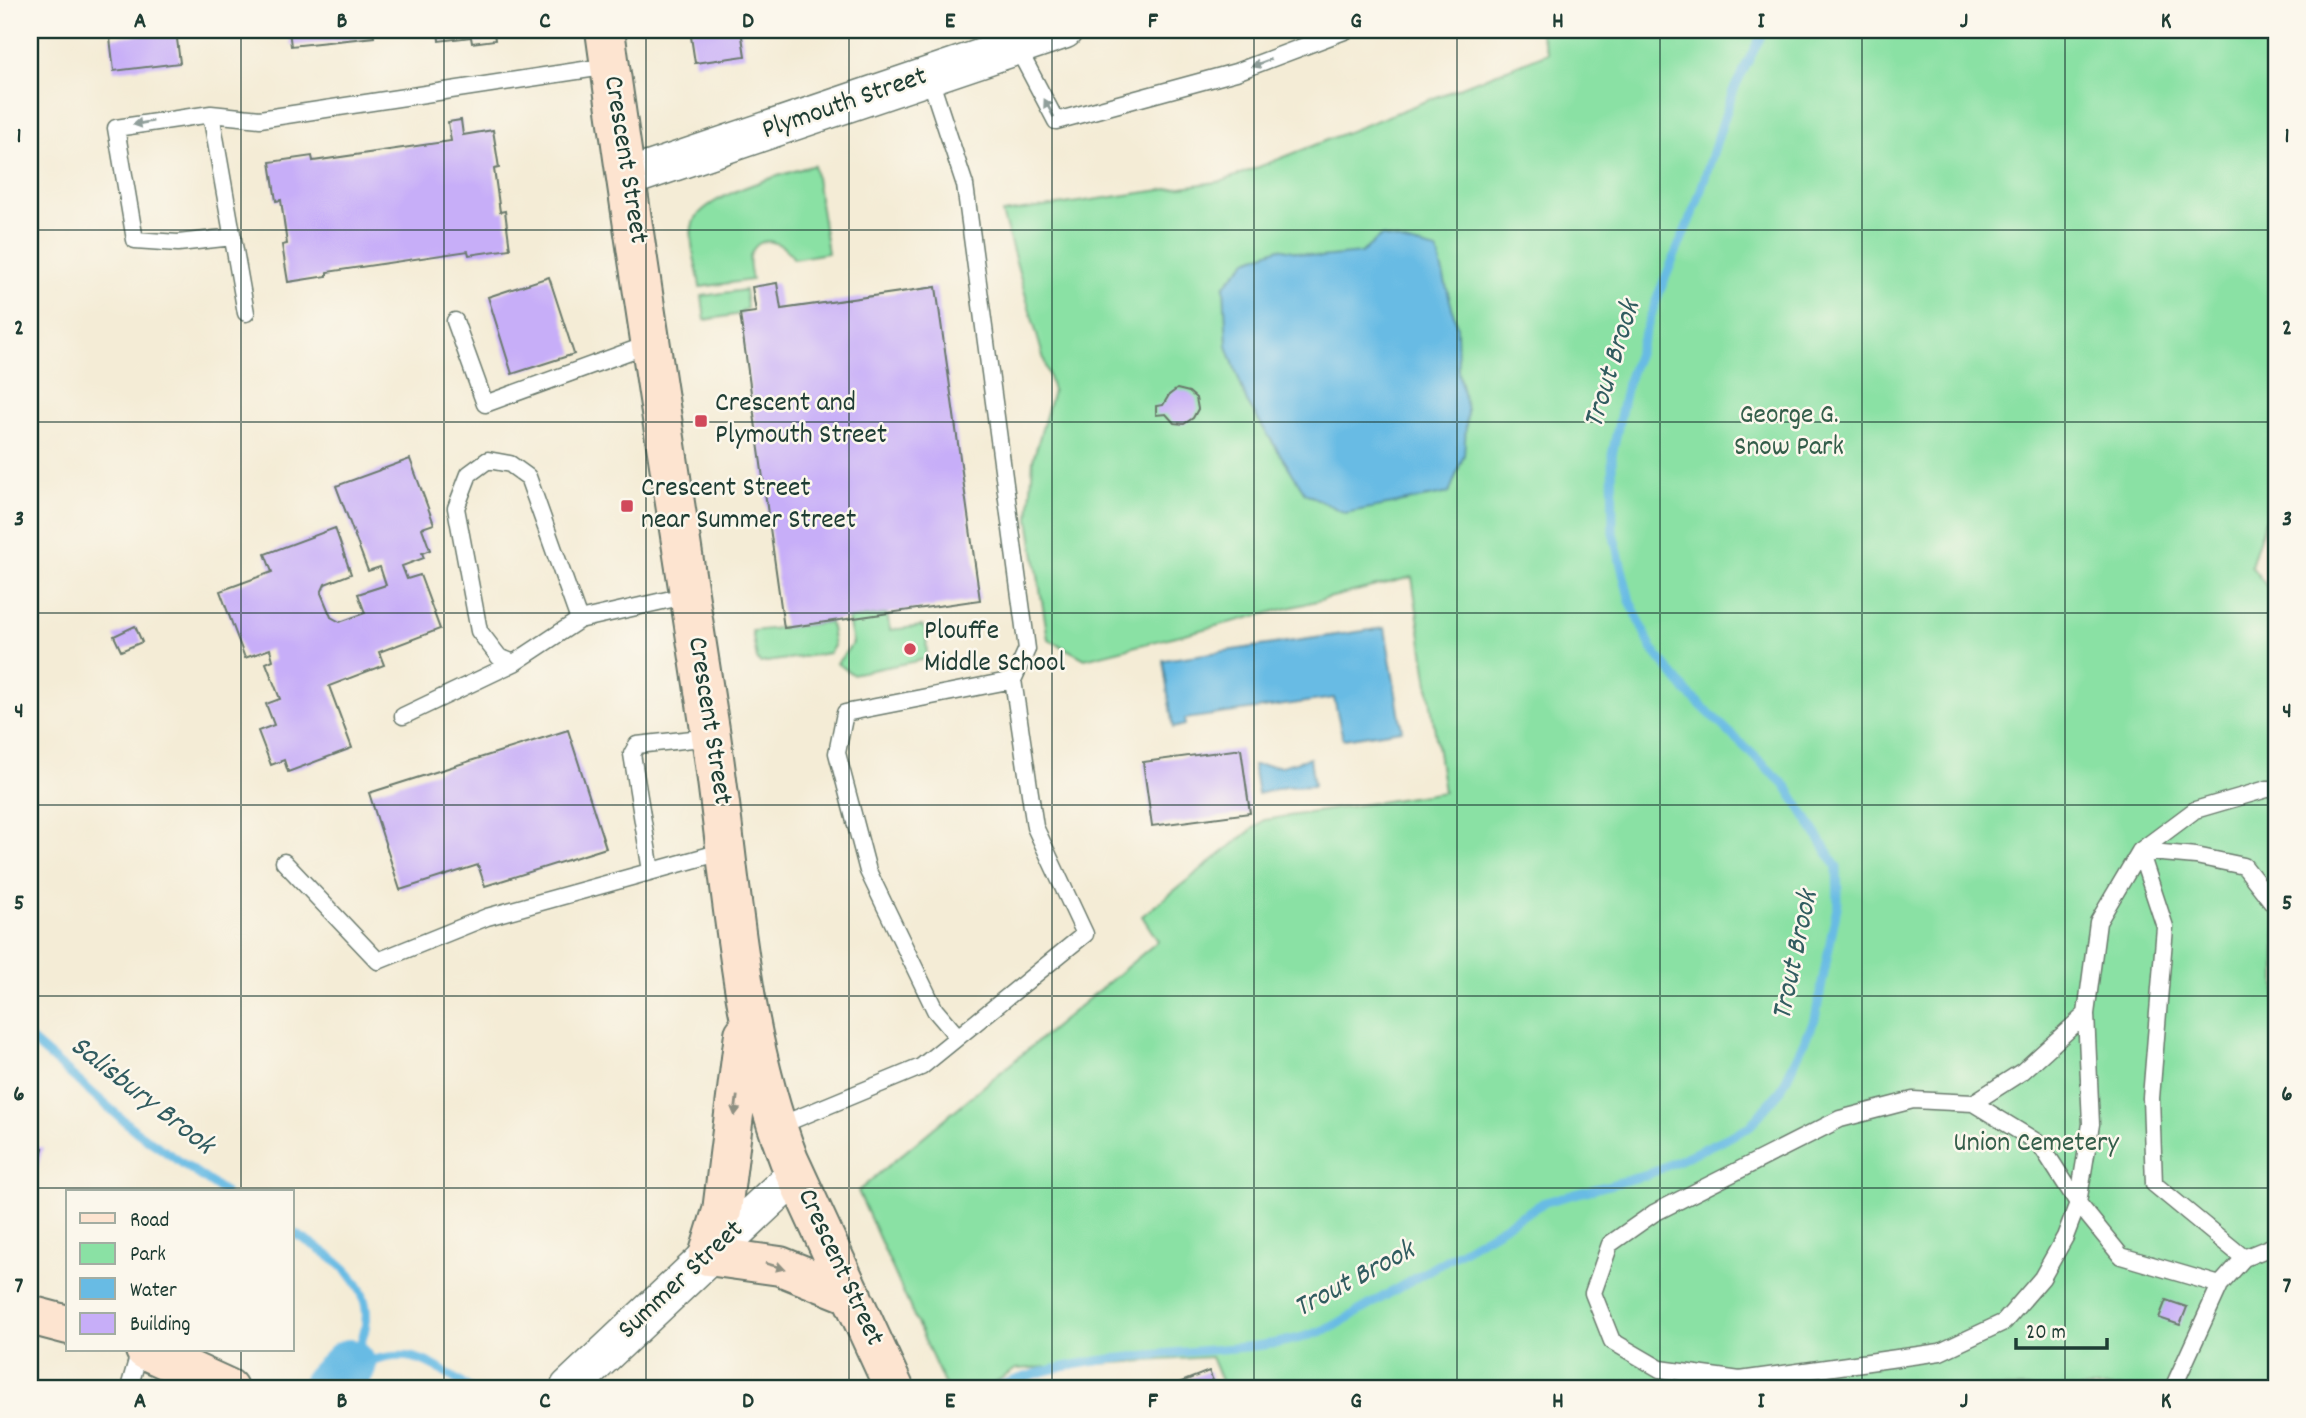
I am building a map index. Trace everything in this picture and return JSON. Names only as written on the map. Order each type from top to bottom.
[{"type":"main road","name":"Crescent Street","points":[[608,48],[728,850],[747,1014],[776,1127],[795,1175],[894,1388]]},
{"type":"main road","points":[[747,1014],[722,1211],[708,1256],[780,1266],[852,1295]]},
{"type":"main road","points":[[30,1315],[66,1324]]},
{"type":"main road","points":[[147,1352],[228,1388]]},
{"type":"street","name":"Plymouth Street","points":[[627,178],[1064,30]]},
{"type":"street","name":"Summer Street","points":[[569,1388],[795,1175]]},
{"type":"lane","points":[[1017,47],[1056,121],[1236,72],[1347,30]]},
{"type":"lane","points":[[233,237],[177,243],[135,240],[116,128],[211,114],[260,119],[608,48]]},
{"type":"lane","points":[[776,1127],[921,1067],[1085,934],[1035,827],[1013,680],[1027,649],[965,185],[929,76]]},
{"type":"lane","points":[[211,114],[246,313]]},
{"type":"lane","points":[[455,321],[485,404],[652,343]]},
{"type":"lane","points":[[514,663],[499,657],[479,631],[456,508],[469,474],[488,460],[510,464],[527,477],[579,620]]},
{"type":"lane","points":[[403,716],[514,663],[579,620],[689,595]]},
{"type":"lane","points":[[958,1037],[934,1010],[868,872],[837,753],[845,713],[1013,680]]},
{"type":"lane","points":[[652,871],[632,754],[637,745],[648,742],[711,737]]},
{"type":"lane","points":[[2220,1285],[2121,1256],[2078,1203],[2040,1144],[1973,1103],[1913,1100],[1840,1119],[1654,1213],[1611,1244],[1593,1293],[1612,1341],[1660,1369],[1740,1380],[1940,1352],[2004,1322],[2042,1278],[2065,1237],[2078,1203],[2091,1124],[2086,1014],[2098,922],[2140,851],[2195,810],[2267,789],[2276,789]]},
{"type":"lane","points":[[284,862],[378,961],[487,917],[728,850]]},
{"type":"lane","points":[[2140,851],[2196,856],[2244,866],[2276,907]]},
{"type":"lane","points":[[2140,851],[2165,927],[2151,1098],[2154,1184],[2244,1258]]},
{"type":"lane","points":[[1973,1103],[2023,1071],[2086,1014]]},
{"type":"lane","points":[[2173,1388],[2220,1285],[2244,1258],[2276,1245]]},
{"type":"lane","points":[[129,1388],[142,1352]]},
{"type":"green space","name":"George G. Snow Park","points":[[1539,30],[2276,30],[2276,487],[2251,566],[2276,598],[2276,1388],[1224,1388],[1211,1357],[1016,1369],[986,1388],[946,1388],[858,1191],[1158,941],[1142,916],[1264,820],[1444,792],[1412,577],[1085,659],[1048,639],[1029,519],[1033,460],[1053,391],[1002,213],[1223,181],[1548,53]]},
{"type":"green space","points":[[814,165],[828,253],[794,259],[778,244],[765,241],[754,248],[750,256],[752,280],[700,287],[691,234],[697,216],[725,196],[764,180]]},
{"type":"green space","points":[[745,290],[747,308],[740,314],[705,320],[702,296]]},
{"type":"green space","points":[[887,614],[890,630],[922,626],[926,631],[927,659],[852,674],[837,663],[853,643],[848,619]]},
{"type":"green space","points":[[830,622],[834,646],[829,653],[760,663],[757,659],[752,631]]},
{"type":"water","points":[[1381,236],[1437,250],[1457,327],[1458,371],[1467,410],[1464,455],[1449,493],[1345,513],[1305,493],[1247,402],[1227,346],[1224,286],[1247,260],[1279,248],[1320,257],[1361,253]]},
{"type":"water","points":[[1385,628],[1402,730],[1343,739],[1334,698],[1185,719],[1185,725],[1173,728],[1163,660]]},
{"type":"water","points":[[1310,758],[1314,786],[1285,787],[1258,794],[1253,765],[1281,766]]},
{"type":"building","points":[[289,30],[373,30],[374,37],[291,46]]},
{"type":"building","points":[[438,30],[504,31],[494,33],[495,40],[472,43],[471,37],[439,41]]},
{"type":"building","points":[[690,30],[741,30],[745,56],[695,63]]},
{"type":"building","points":[[176,31],[180,63],[114,71],[110,38]]},
{"type":"building","points":[[461,120],[463,135],[493,130],[499,168],[494,169],[500,212],[505,211],[510,249],[469,255],[468,251],[327,272],[327,276],[288,282],[282,245],[287,244],[281,200],[276,201],[270,162],[312,156],[313,161],[451,141],[448,122]]},
{"type":"building","points":[[549,277],[574,354],[512,374],[488,297]]},
{"type":"building","points":[[777,283],[781,309],[936,287],[980,600],[784,628],[740,314],[756,312],[752,287]]},
{"type":"building","points":[[1177,389],[1189,392],[1196,398],[1198,409],[1193,418],[1184,424],[1174,423],[1166,414],[1156,415],[1156,406],[1163,405]]},
{"type":"building","points":[[410,459],[434,524],[422,528],[430,550],[422,553],[424,558],[402,566],[407,579],[420,575],[440,629],[379,652],[384,665],[329,686],[352,748],[288,772],[284,760],[271,765],[258,731],[274,725],[266,704],[280,699],[266,663],[273,660],[270,649],[245,658],[220,591],[272,572],[265,554],[335,528],[351,574],[325,584],[321,593],[331,617],[340,622],[365,613],[358,594],[386,585],[380,567],[368,571],[336,486]]},
{"type":"building","points":[[135,626],[142,642],[121,651],[114,636]]},
{"type":"building","points":[[568,730],[606,848],[485,886],[478,865],[400,890],[369,793]]},
{"type":"building","points":[[1241,749],[1250,813],[1152,826],[1143,762]]},
{"type":"building","points":[[30,1145],[43,1148],[35,1177],[30,1175]]},
{"type":"building","points":[[2166,1300],[2187,1307],[2180,1325],[2159,1318]]},
{"type":"building","points":[[1209,1371],[1216,1388],[1166,1388]]},
{"type":"waterway","name":"Trout Brook","points":[[995,1388],[1047,1371],[1101,1360],[1258,1346],[1287,1341],[1332,1327],[1545,1202],[1647,1175],[1748,1128],[1781,1090],[1815,1019],[1838,902],[1837,867],[1787,787],[1687,692],[1652,649],[1630,601],[1613,533],[1612,455],[1627,384],[1659,293],[1697,202],[1733,91],[1764,30]]},
{"type":"waterway","name":"Salisbury Brook","points":[[30,1039],[137,1132],[221,1190]]},
{"type":"waterway","name":"Salisbury Brook","points":[[294,1233],[336,1261],[358,1285],[364,1300],[366,1317],[359,1348],[349,1366]]},
{"type":"waterway","name":"Trout Brook","points":[[349,1366],[387,1357],[413,1358],[437,1367],[469,1388]]},
{"type":"waterway","points":[[328,1388],[349,1366]]},
{"type":"place","name":"Crescent and Plymouth Street","points":[[701,421]]},
{"type":"place","name":"Crescent Street near Summer Street","points":[[627,506]]},
{"type":"place","name":"Plouffe Middle School","points":[[910,649]]},
{"type":"park label","name":"Union Cemetery","points":[[2036,1145]]}]
